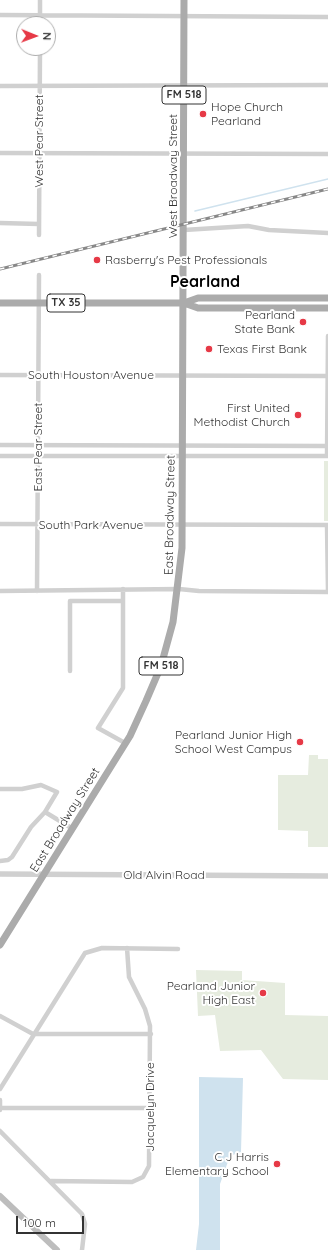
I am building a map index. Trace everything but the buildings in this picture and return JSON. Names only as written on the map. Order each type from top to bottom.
[{"type":"main road","name":"West Broadway Street","points":[[184,0],[184,303]]},
{"type":"main road","name":"TX 35","points":[[0,303],[184,303],[198,298],[328,298]]},
{"type":"main road","name":"TX 35","points":[[184,303],[198,308],[328,308]]},
{"type":"main road","name":"East Broadway Street","points":[[0,945],[125,743],[146,701],[161,666],[174,622],[182,562],[184,303]]},
{"type":"main road","points":[[0,1196],[57,1250]]},
{"type":"street","points":[[40,0],[40,15]]},
{"type":"street","points":[[0,15],[328,17]]},
{"type":"street","name":"West Pear Street","points":[[39,235],[40,56]]},
{"type":"street","points":[[0,86],[328,85]]},
{"type":"street","points":[[0,153],[328,154]]},
{"type":"street","points":[[0,223],[39,224]]},
{"type":"street","points":[[184,230],[248,226],[269,230],[328,233]]},
{"type":"street","points":[[39,275],[39,303]]},
{"type":"street","name":"East Pear Street","points":[[37,591],[39,303]]},
{"type":"street","points":[[0,456],[328,456],[328,336]]},
{"type":"street","name":"South Houston Avenue","points":[[0,375],[328,376]]},
{"type":"street","points":[[0,445],[328,446]]},
{"type":"street","name":"South Park Avenue","points":[[0,524],[328,525]]},
{"type":"street","points":[[0,591],[179,589],[199,591],[328,592],[328,525]]},
{"type":"street","points":[[123,589],[123,688],[98,728],[125,743]]},
{"type":"street","points":[[70,671],[70,601],[123,601]]},
{"type":"street","points":[[0,789],[22,789],[41,785],[56,792],[45,812],[31,827],[12,857],[8,860],[0,861]]},
{"type":"street","points":[[45,812],[72,829]]},
{"type":"street","name":"Old Alvin Road","points":[[0,874],[328,876]]},
{"type":"street","points":[[0,1089],[82,956],[89,951],[102,948],[178,949]]},
{"type":"street","name":"Jacquelyn Drive","points":[[51,1181],[132,1182],[143,1177],[149,1166],[151,1034],[149,1020],[129,977],[127,948]]},
{"type":"street","points":[[0,1016],[33,1034],[151,1034]]},
{"type":"street","points":[[0,1100],[0,1109],[149,1108]]},
{"type":"street","points":[[0,1131],[82,1214],[84,1219],[82,1250]]},
{"type":"shaded area","points":[[324,461],[328,461],[328,521],[324,521]]},
{"type":"shaded area","points":[[309,755],[318,755],[318,759],[328,759],[328,847],[308,847],[308,831],[278,830],[278,775],[308,775]]},
{"type":"shaded area","points":[[196,970],[242,971],[242,980],[285,983],[285,1015],[328,1016],[328,1080],[283,1079],[261,1050],[220,1051],[215,1015],[198,1016]]},
{"type":"water","points":[[199,1077],[243,1078],[241,1152],[230,1156],[220,1184],[220,1250],[196,1250],[199,1224]]},
{"type":"waterway","points":[[195,211],[328,179]]},
{"type":"railway","points":[[0,269],[328,189]]},
{"type":"place","name":"Hope Church Pearland","points":[[203,114]]},
{"type":"place","name":"Rasberry's Pest Professionals","points":[[97,260]]},
{"type":"place","name":"Pearland State Bank","points":[[303,322]]},
{"type":"place","name":"Texas First Bank","points":[[209,349]]},
{"type":"place","name":"First United Methodist Church","points":[[298,415]]},
{"type":"place","name":"Pearland Junior High School West Campus","points":[[300,742]]},
{"type":"place","name":"Pearland Junior High East","points":[[263,993]]},
{"type":"place","name":"C J Harris Elementary School","points":[[277,1164]]},
{"type":"district","name":"Pearland","points":[[205,282]]}]
